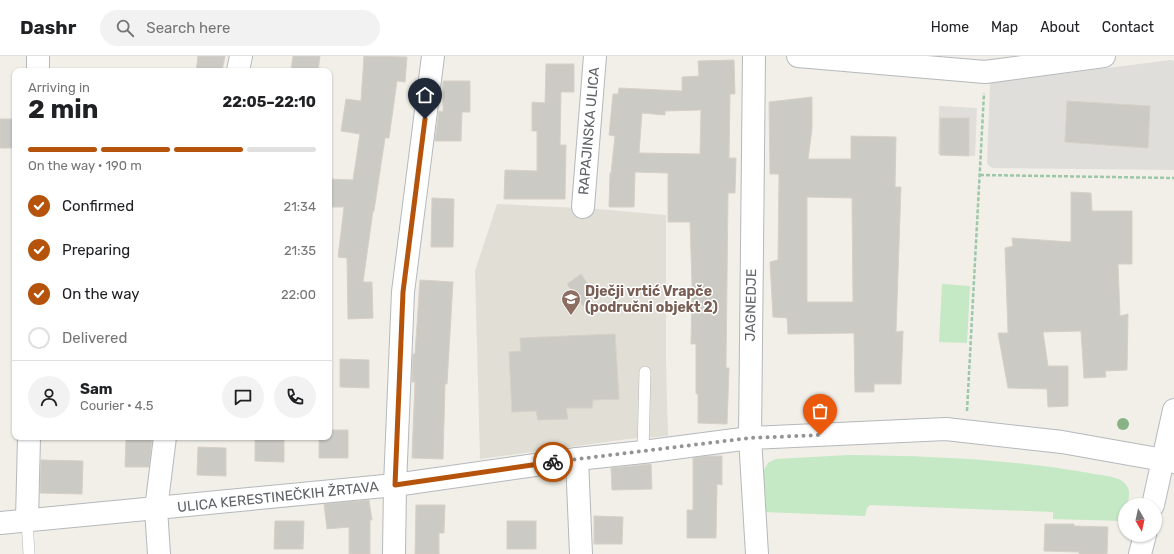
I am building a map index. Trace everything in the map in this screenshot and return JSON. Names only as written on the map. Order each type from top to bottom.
[{"type":"street","points":[[38,56],[38,68]]},
{"type":"street","points":[[239,68],[241,56]]},
{"type":"street","points":[[394,554],[395,485],[403,292],[433,56]]},
{"type":"street","name":"RAPAJINSKA ULICA","points":[[583,206],[595,56]]},
{"type":"street","name":"JAGNEDJE","points":[[754,56],[750,438],[757,554]]},
{"type":"street","points":[[798,56],[986,72],[1104,56]]},
{"type":"street","points":[[1156,498],[1169,461],[1174,410]]},
{"type":"street","name":"ULICA KERESTINEČKIH ŽRTAVA","points":[[0,523],[395,485],[577,459],[750,438],[946,429],[1062,442],[1169,461]]},
{"type":"street","points":[[27,520],[29,440]]},
{"type":"street","points":[[159,554],[156,509],[165,440]]},
{"type":"street","points":[[577,459],[581,554]]},
{"type":"street","points":[[1140,554],[1143,542]]},
{"type":"lane","points":[[643,452],[645,372]]},
{"type":"lane","points":[[27,520],[29,554]]},
{"type":"path","points":[[966,432],[986,72]]},
{"type":"path","points":[[980,175],[1174,178]]},
{"type":"shaded area","points":[[1170,60],[1174,61],[1174,170],[994,168],[990,167],[987,163],[990,83]]},
{"type":"shaded area","points":[[939,106],[977,108],[975,156],[938,154]]},
{"type":"shaded area","name":"Dječji vrtić Vrapče (područni objekt 2)","points":[[497,204],[598,209],[666,215],[666,361],[668,436],[628,439],[480,459],[475,271]]},
{"type":"green space","points":[[942,284],[970,286],[967,343],[939,342]]},
{"type":"green space","points":[[849,455],[909,456],[1029,464],[1119,479],[1127,486],[1129,498],[1118,498],[1118,521],[1053,519],[1053,512],[870,505],[867,508],[865,516],[764,512],[764,470],[768,463],[776,459]]},
{"type":"building","points":[[198,56],[225,56],[223,68],[196,68]]},
{"type":"building","points":[[293,56],[320,56],[318,68],[291,68]]},
{"type":"building","points":[[364,56],[407,57],[405,82],[397,81],[389,138],[385,138],[363,282],[372,282],[373,318],[348,319],[347,258],[338,257],[344,207],[332,207],[332,179],[353,180],[360,134],[341,131],[346,99],[361,101]]},
{"type":"building","points":[[734,60],[735,94],[730,94],[729,158],[736,158],[735,193],[728,193],[726,368],[729,368],[727,424],[698,423],[698,394],[696,394],[696,344],[691,344],[692,285],[690,222],[668,222],[668,173],[635,172],[634,207],[609,207],[610,173],[615,136],[609,135],[613,94],[618,94],[619,88],[682,91],[682,77],[699,76],[698,61]],"holes":[[[701,110],[700,154],[639,153],[642,113],[665,115],[665,111]]]},
{"type":"building","points":[[546,64],[574,64],[574,92],[561,92],[560,145],[566,145],[565,199],[504,199],[505,170],[537,171],[537,131],[532,131],[532,102],[545,103]]},
{"type":"building","points":[[443,81],[470,81],[470,112],[462,112],[461,141],[435,141],[439,111],[443,112]]},
{"type":"building","points":[[812,97],[812,129],[808,159],[851,159],[851,136],[896,137],[895,187],[901,187],[896,332],[903,331],[901,384],[874,384],[874,392],[855,392],[854,333],[788,334],[787,318],[773,317],[770,262],[778,260],[779,174],[770,174],[769,102]],"holes":[[[807,197],[852,198],[853,302],[807,302]]]},
{"type":"building","points":[[1067,101],[1150,106],[1148,148],[1065,142]]},
{"type":"building","points":[[940,118],[969,118],[969,156],[940,155]]},
{"type":"building","points":[[0,119],[12,119],[12,148],[0,148]]},
{"type":"building","points":[[1071,192],[1091,193],[1092,211],[1132,211],[1132,264],[1118,264],[1120,316],[1128,314],[1127,370],[1105,371],[1106,377],[1084,378],[1081,331],[1043,332],[1048,366],[1068,366],[1068,406],[1048,407],[1047,389],[1008,388],[998,333],[1008,333],[1005,248],[1013,246],[1012,238],[1071,242]]},
{"type":"building","points":[[432,198],[454,199],[453,247],[431,247]]},
{"type":"building","points":[[581,274],[596,296],[583,306],[567,284]]},
{"type":"building","points":[[420,280],[453,282],[447,384],[445,384],[443,459],[412,458],[415,382],[412,382],[413,354],[415,354]]},
{"type":"building","points":[[615,334],[619,399],[593,400],[592,408],[566,408],[568,419],[538,420],[536,411],[512,412],[509,352],[521,351],[520,338]]},
{"type":"building","points":[[340,359],[369,360],[369,388],[340,387]]},
{"type":"building","points":[[332,430],[348,430],[348,458],[319,458],[319,440],[332,440]]},
{"type":"building","points":[[126,440],[152,440],[149,467],[125,467]]},
{"type":"building","points":[[255,440],[284,440],[284,462],[255,461]]},
{"type":"building","points":[[198,447],[226,448],[226,476],[197,475]]},
{"type":"building","points":[[722,456],[722,485],[717,484],[716,538],[687,538],[687,510],[693,510],[693,458]]},
{"type":"building","points":[[41,460],[83,461],[82,494],[40,493]]},
{"type":"building","points":[[651,464],[652,489],[612,490],[611,468]]},
{"type":"building","points":[[369,500],[372,520],[370,520],[370,554],[349,554],[349,527],[327,529],[324,504]]},
{"type":"building","points":[[416,505],[445,505],[444,533],[439,533],[439,554],[415,554]]},
{"type":"building","points":[[594,516],[623,517],[622,544],[594,544]]},
{"type":"building","points":[[275,521],[304,521],[303,549],[274,549]]},
{"type":"building","points":[[507,521],[536,521],[536,549],[507,549]]},
{"type":"building","points":[[1045,524],[1074,524],[1074,526],[1108,527],[1107,554],[1079,554],[1079,552],[1044,551]]},
{"type":"way so far","points":[[553,462],[750,438],[820,435]]},
{"type":"place","name":"Dječji vrtić Vrapče (područni objekt 2)","points":[[571,316]]},
{"type":"route","points":[[425,119],[403,292],[395,485],[553,462]]}]
